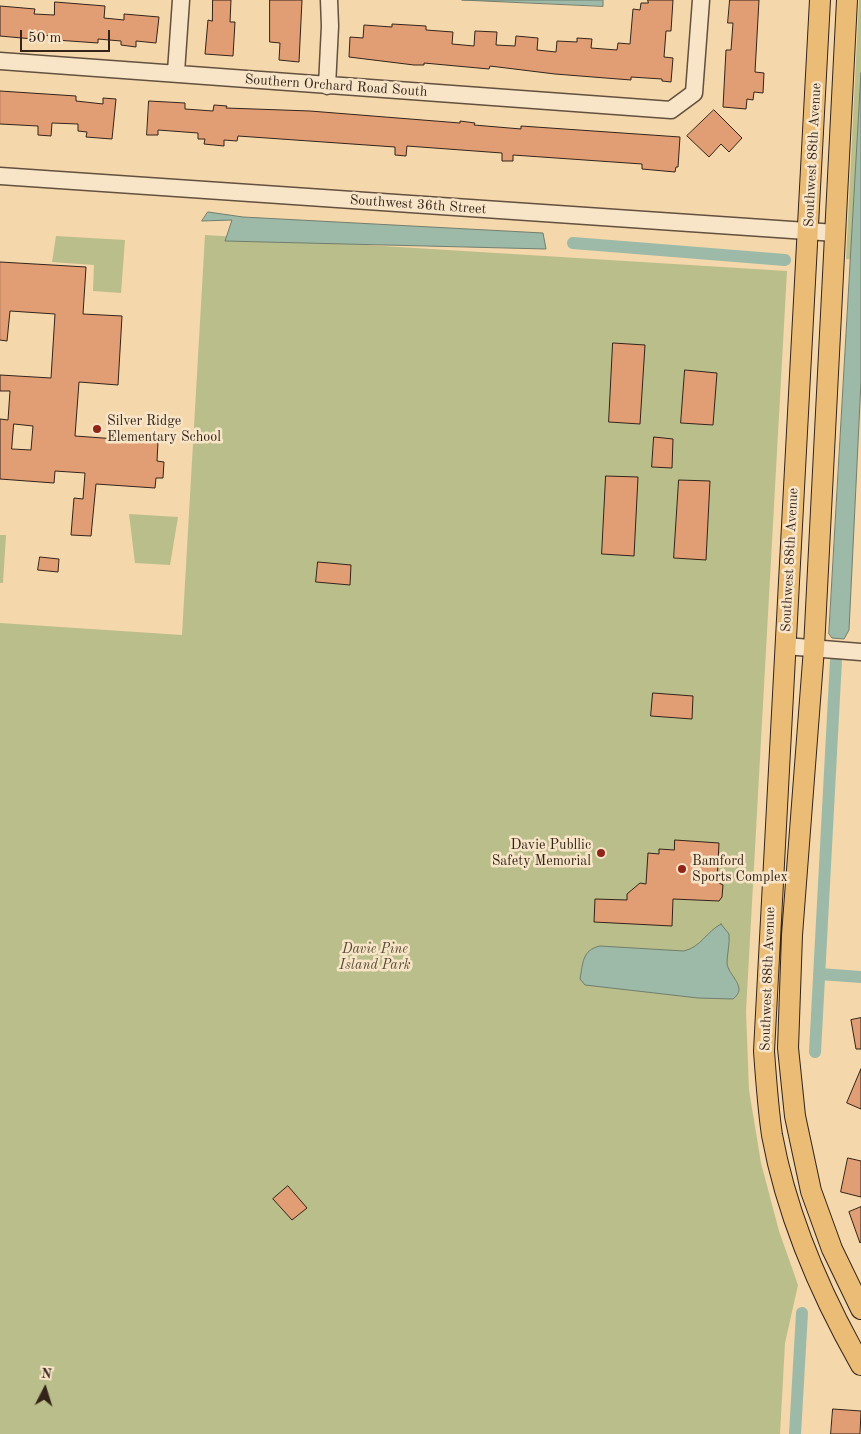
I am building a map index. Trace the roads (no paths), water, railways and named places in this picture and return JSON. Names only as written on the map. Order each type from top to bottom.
[{"type":"main road","name":"Southwest 88th Avenue","points":[[820,0],[764,1052],[770,1119],[787,1196],[806,1257],[840,1328],[861,1365]]},
{"type":"main road","name":"Southwest 88th Avenue","points":[[847,0],[814,648],[792,935],[788,1048],[795,1116],[810,1190],[832,1249],[861,1309]]},
{"type":"street","points":[[176,72],[181,0]]},
{"type":"street","points":[[327,86],[329,0]]},
{"type":"street","name":"Southern Orchard Road South","points":[[0,61],[176,72],[327,86],[671,110],[694,92],[701,0]]},
{"type":"street","name":"Southwest 36th Street","points":[[0,176],[836,233]]},
{"type":"street","points":[[785,646],[861,652]]},
{"type":"waterway","points":[[573,243],[785,260]]},
{"type":"waterway","points":[[815,1052],[836,660]]},
{"type":"waterway","points":[[819,974],[861,977]]},
{"type":"waterway","points":[[795,1434],[802,1313]]},
{"type":"place","name":"Silver Ridge Elementary School","points":[[97,429]]},
{"type":"place","name":"Davie Publlic Safety Memorial","points":[[601,853]]},
{"type":"place","name":"Bamford Sports Complex","points":[[682,869]]},
{"type":"park label","name":"Davie Pine Island Park","points":[[375,958]]}]
